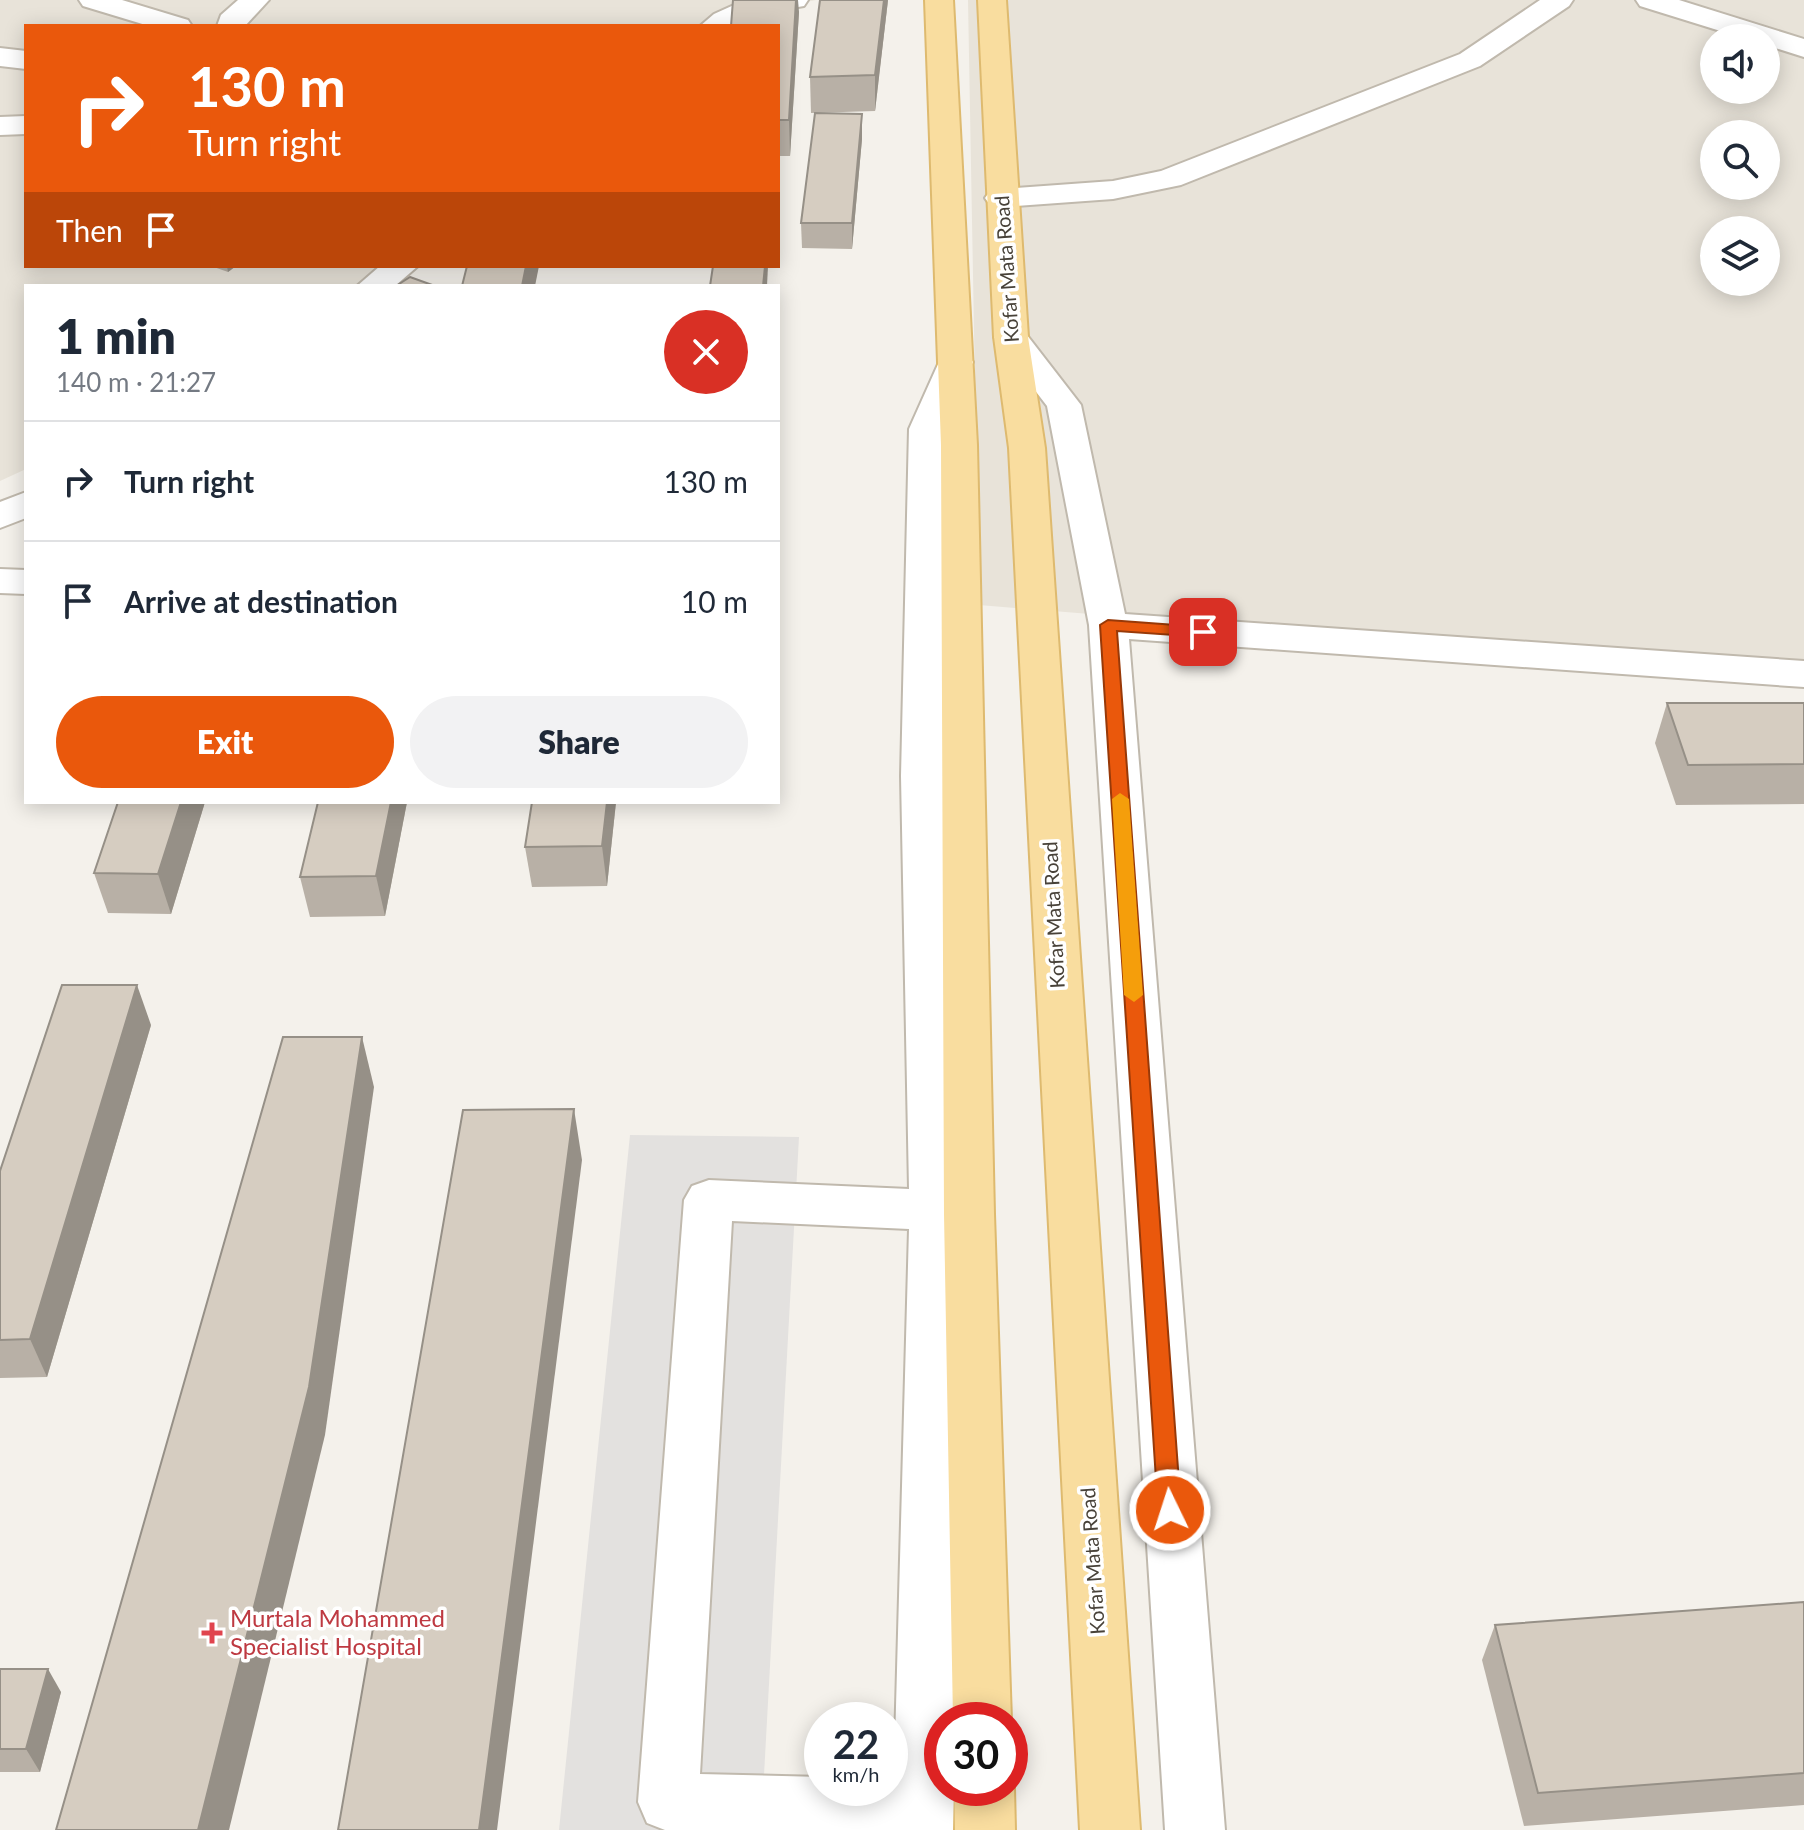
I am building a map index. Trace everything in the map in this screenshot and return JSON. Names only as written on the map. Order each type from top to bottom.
[{"type":"main road","points":[[939,0],[959,445],[969,1214],[982,1702]]},
{"type":"main road","name":"Kofar Mata Road","points":[[992,0],[1011,337],[1027,448],[1110,1830]]},
{"type":"main road","points":[[940,61],[995,62]]},
{"type":"main road","points":[[984,1806],[985,1830]]},
{"type":"street","points":[[93,0],[171,24]]},
{"type":"street","points":[[231,24],[255,0]]},
{"type":"street","points":[[714,24],[717,0]]},
{"type":"street","points":[[717,24],[734,11],[759,2],[794,0]]},
{"type":"street","points":[[1001,198],[1113,190],[1170,178],[1470,60],[1559,0]]},
{"type":"street","points":[[1650,0],[1804,48]]},
{"type":"street","points":[[0,57],[24,60]]},
{"type":"street","points":[[0,126],[24,125]]},
{"type":"street","points":[[376,284],[399,268]]},
{"type":"street","points":[[1011,337],[1064,405],[1108,625],[1195,1830]]},
{"type":"street","points":[[934,1210],[709,1200],[667,1816],[923,1820],[934,1210],[922,776],[927,429],[956,362]]},
{"type":"street","points":[[0,517],[24,504]]},
{"type":"street","points":[[0,581],[24,582]]},
{"type":"street","points":[[1108,625],[1804,674]]},
{"type":"shaded area","points":[[0,0],[816,0],[774,8],[751,24],[24,24],[24,268],[395,268],[372,284],[24,284],[24,470],[0,481]]},
{"type":"shaded area","points":[[968,0],[1804,0],[1804,672],[979,605]]},
{"type":"shaded area","points":[[630,1135],[799,1137],[761,1830],[559,1830]]},
{"type":"building","points":[[733,0],[796,0],[789,120],[780,120],[780,24],[731,24]]},
{"type":"building","points":[[820,0],[884,0],[875,75],[810,77]]},
{"type":"building","points":[[815,113],[862,114],[852,223],[801,223]]},
{"type":"building","points":[[466,268],[526,268],[522,284],[462,284]]},
{"type":"building","points":[[713,268],[765,268],[763,284],[710,284]]},
{"type":"building","points":[[410,277],[429,284],[399,284]]},
{"type":"building","points":[[1667,703],[1804,703],[1804,764],[1688,765]]},
{"type":"building","points":[[117,804],[180,804],[158,874],[94,873]]},
{"type":"building","points":[[318,804],[391,804],[376,876],[300,877]]},
{"type":"building","points":[[532,804],[607,804],[602,846],[525,847]]},
{"type":"building","points":[[62,985],[137,985],[30,1339],[0,1340],[0,1171]]},
{"type":"building","name":"Murtala Mohammed Specialist Hospital","points":[[283,1037],[362,1037],[309,1387],[198,1830],[56,1830]]},
{"type":"building","points":[[574,1109],[479,1830],[338,1830],[463,1110]]},
{"type":"building","points":[[1804,1602],[1804,1773],[1538,1793],[1495,1625]]},
{"type":"building","points":[[0,1669],[48,1669],[26,1749],[0,1749]]},
{"type":"slow traffic","points":[[1120,799],[1134,995]]},
{"type":"place","name":"Murtala Mohammed Specialist Hospital","points":[[212,1633]]},
{"type":"route","points":[[1170,1510],[1108,625],[1203,632]]}]
